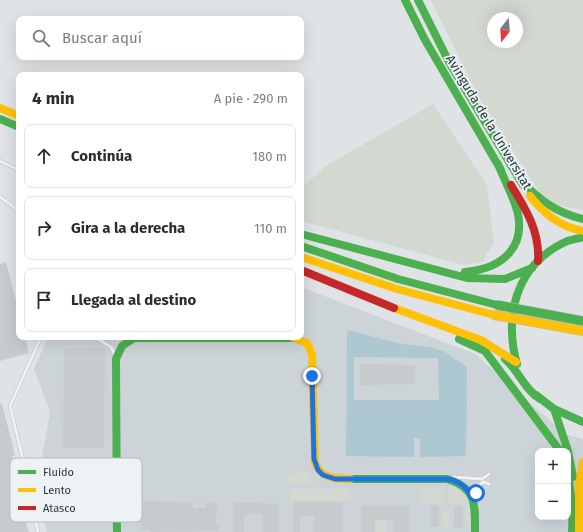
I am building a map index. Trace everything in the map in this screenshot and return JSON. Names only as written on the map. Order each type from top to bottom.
[{"type":"main road","name":"Avinguda de la Universitat","points":[[405,0],[425,40],[531,219],[538,243],[535,265]]},
{"type":"main road","name":"Avinguda de la Universitat","points":[[418,0],[450,64],[531,197],[558,224],[566,228],[583,232]]},
{"type":"main road","points":[[0,108],[16,115]]},
{"type":"main road","points":[[0,119],[16,126]]},
{"type":"main road","points":[[414,263],[473,272],[495,266],[509,253],[518,237],[519,216],[498,164]]},
{"type":"main road","points":[[520,180],[549,208],[559,213],[583,219]]},
{"type":"main road","points":[[304,235],[467,278],[492,279],[505,279],[535,265],[561,245],[583,237]]},
{"type":"main road","points":[[304,247],[428,288],[497,305],[583,321]]},
{"type":"main road","points":[[304,258],[372,281],[446,303],[494,315],[583,331]]},
{"type":"main road","points":[[535,265],[517,294],[511,314],[510,335],[516,362],[523,377],[540,399]]},
{"type":"main road","points":[[304,271],[355,294],[485,342],[516,362]]},
{"type":"main road","points":[[418,317],[468,338],[500,355],[512,365],[529,393],[554,409],[583,422]]},
{"type":"main road","points":[[418,317],[444,332],[484,351],[558,448]]},
{"type":"main road","points":[[117,458],[116,359],[120,346],[129,340]]},
{"type":"main road","points":[[302,340],[311,348],[312,354],[314,459],[318,470],[323,475],[335,479],[447,479],[457,481],[464,485],[474,500],[475,532]]},
{"type":"main road","points":[[554,409],[570,449],[574,489],[572,505]]},
{"type":"main road","points":[[579,532],[579,487],[583,462]]},
{"type":"main road","points":[[579,487],[583,472]]},
{"type":"main road","points":[[570,484],[572,505],[572,532]]},
{"type":"lane","points":[[0,161],[16,169]]},
{"type":"lane","points":[[0,197],[16,210]]},
{"type":"lane","points":[[22,458],[10,406],[40,340]]},
{"type":"lane","points":[[100,340],[111,347],[116,359]]},
{"type":"lane","points":[[447,479],[482,479],[489,474]]},
{"type":"lane","points":[[474,500],[477,487],[484,482],[490,484]]},
{"type":"lane","points":[[579,487],[583,500]]},
{"type":"lane","points":[[36,522],[38,532]]},
{"type":"shaded area","points":[[431,0],[583,0],[583,210],[560,206],[540,193],[480,99]]},
{"type":"shaded area","points":[[433,104],[487,185],[494,242],[482,262],[464,265],[304,222],[304,186],[324,167]]},
{"type":"shaded area","points":[[304,288],[475,354],[565,434],[583,439],[583,532],[47,532],[44,522],[142,522],[142,458],[42,458],[50,412],[34,369],[47,340],[304,340]]},
{"type":"shaded area","points":[[298,471],[306,471],[316,484],[287,484],[287,475],[298,475]]},
{"type":"shaded area","points":[[451,484],[462,491],[468,502],[470,528],[466,527],[466,503],[448,503],[448,487]]},
{"type":"shaded area","points":[[421,487],[444,487],[444,503],[421,503]]},
{"type":"shaded area","points":[[290,489],[350,489],[350,500],[289,500]]},
{"type":"shaded area","points":[[442,511],[450,511],[450,527],[442,527]]},
{"type":"shaded area","points":[[375,520],[386,520],[386,532],[375,532]]},
{"type":"water","points":[[347,330],[402,344],[431,347],[445,352],[467,367],[466,456],[420,457],[420,439],[414,438],[414,457],[346,456]],"holes":[[[354,357],[438,358],[439,400],[354,400]]]},
{"type":"building","points":[[6,262],[16,302],[16,340],[26,340],[29,353],[0,361],[0,264]]},
{"type":"building","points":[[105,348],[104,448],[63,448],[64,349]]},
{"type":"building","points":[[360,364],[415,365],[415,384],[360,385]]},
{"type":"building","points":[[0,404],[2,404],[15,455],[12,456],[13,458],[10,458],[10,522],[26,522],[29,532],[0,532]]},
{"type":"building","points":[[142,501],[193,502],[193,508],[206,508],[206,502],[216,502],[218,514],[216,514],[216,525],[218,524],[218,531],[150,532],[150,530],[141,530]]},
{"type":"building","points":[[233,502],[279,504],[278,532],[262,532],[262,514],[244,514],[244,532],[233,532]]},
{"type":"building","points":[[293,502],[343,502],[343,532],[314,532],[314,516],[300,517],[300,532],[293,532]]},
{"type":"building","points":[[361,506],[409,506],[409,532],[394,532],[394,520],[375,520],[375,532],[361,532]]},
{"type":"building","points":[[430,506],[439,506],[439,527],[430,527]]},
{"type":"building","points":[[454,506],[462,506],[462,528],[454,528]]},
{"type":"traffic: fast","points":[[405,0],[425,40],[501,170]]},
{"type":"traffic: fast","points":[[418,0],[450,64],[523,185]]},
{"type":"traffic: fast","points":[[0,119],[16,126]]},
{"type":"traffic: fast","points":[[465,272],[478,270],[500,261],[514,246],[518,235],[519,223],[517,210],[498,164]]},
{"type":"traffic: fast","points":[[520,180],[534,193],[556,209],[583,219]]},
{"type":"traffic: fast","points":[[304,235],[467,278],[505,279],[532,268]]},
{"type":"traffic: fast","points":[[517,364],[513,346],[513,311],[517,295],[524,279],[534,265],[547,253],[565,242],[583,237]]},
{"type":"traffic: fast","points":[[304,247],[398,279],[497,305]]},
{"type":"traffic: fast","points":[[497,305],[583,321]]},
{"type":"traffic: fast","points":[[459,339],[485,351],[558,448]]},
{"type":"traffic: fast","points":[[117,458],[116,359],[122,346],[131,340]]},
{"type":"traffic: fast","points":[[505,359],[534,395],[540,399]]},
{"type":"traffic: fast","points":[[536,395],[554,409],[583,422]]},
{"type":"traffic: fast","points":[[554,409],[568,451],[573,477]]},
{"type":"traffic: fast","points":[[350,479],[447,479],[457,483],[464,487],[472,499],[475,514],[475,532]]},
{"type":"traffic: fast","points":[[570,484],[572,505]]},
{"type":"traffic: fast","points":[[572,532],[573,501]]},
{"type":"traffic: fast","points":[[117,522],[117,532]]},
{"type":"traffic: slow","points":[[0,108],[16,115]]},
{"type":"traffic: slow","points":[[530,196],[553,219],[567,226],[583,231]]},
{"type":"traffic: slow","points":[[304,258],[397,289],[494,315]]},
{"type":"traffic: slow","points":[[394,308],[481,340],[516,362]]},
{"type":"traffic: slow","points":[[494,315],[583,331]]},
{"type":"traffic: slow","points":[[299,340],[307,343],[312,354],[315,463],[321,472],[329,477],[350,479]]},
{"type":"traffic: slow","points":[[579,532],[579,484],[583,462]]},
{"type":"traffic: jam","points":[[511,185],[531,221],[537,240],[538,261]]},
{"type":"traffic: jam","points":[[304,271],[394,308]]},
{"type":"route","points":[[312,376],[314,459],[315,466],[323,475],[335,479],[352,480],[447,479],[457,481],[464,485],[474,500],[476,493]]}]
